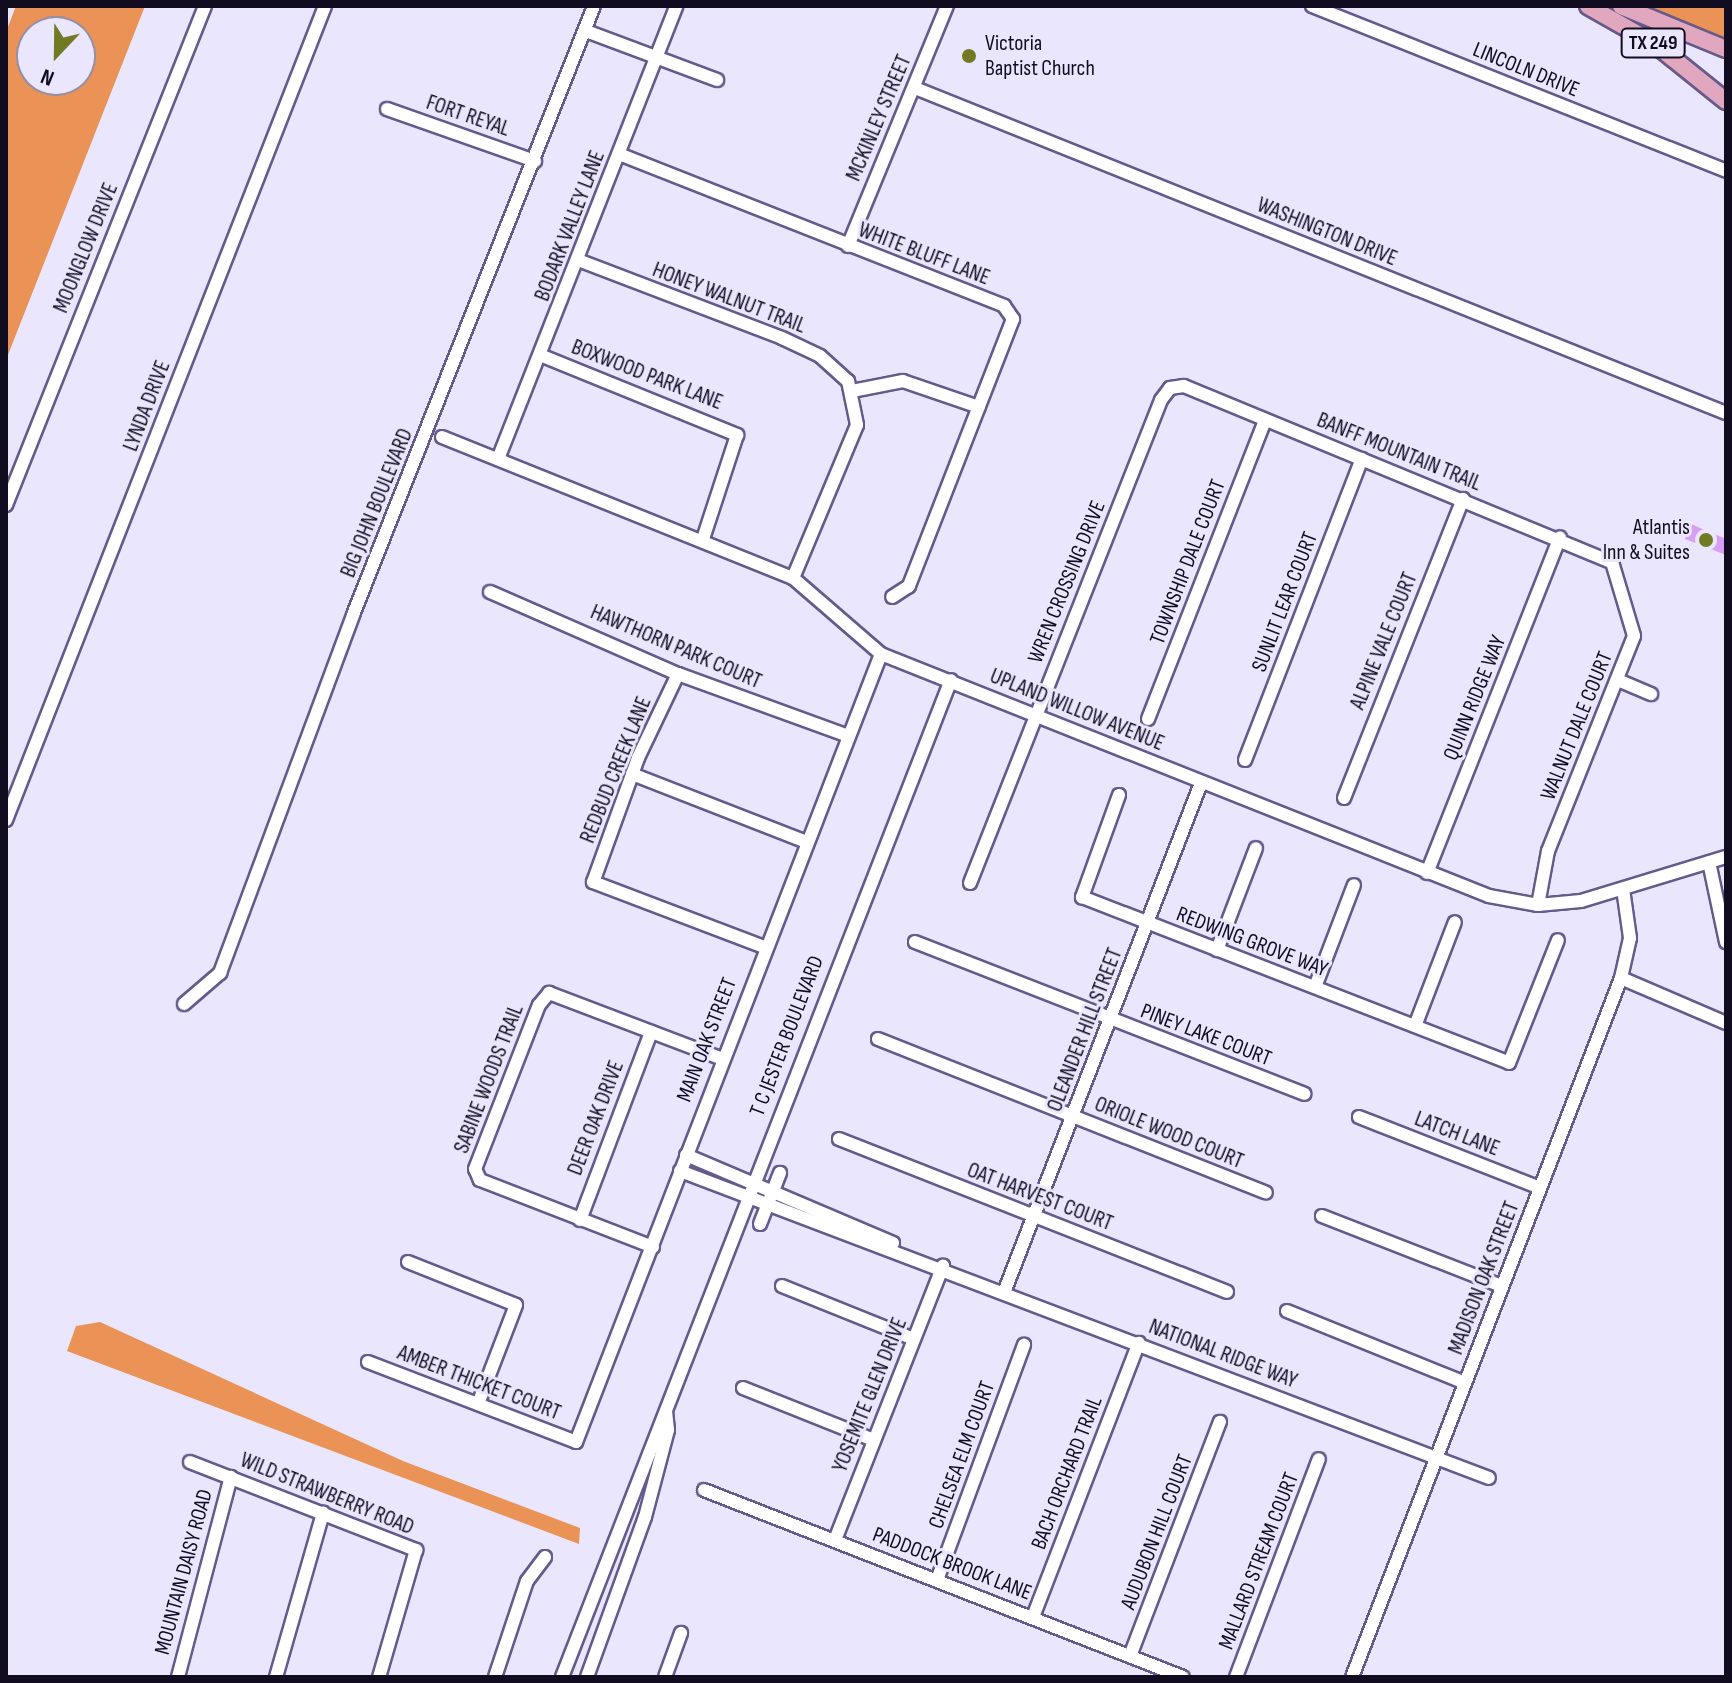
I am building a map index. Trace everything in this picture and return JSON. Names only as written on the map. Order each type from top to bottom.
[{"type":"main road","name":"TX 249","points":[[1588,6],[1655,44],[1726,101]]},
{"type":"main road","points":[[1621,6],[1726,49]]},
{"type":"street","name":"MOONGLOW DRIVE","points":[[6,505],[205,6]]},
{"type":"street","name":"LYNDA DRIVE","points":[[6,820],[325,6]]},
{"type":"street","name":"BIG JOHN BOULEVARD","points":[[184,1004],[220,973],[353,615],[594,6]]},
{"type":"street","name":"BODARK VALLEY LANE","points":[[498,459],[676,6]]},
{"type":"street","name":"MCKINLEY STREET","points":[[848,246],[947,6]]},
{"type":"street","name":"LINCOLN DRIVE","points":[[1312,6],[1726,171]]},
{"type":"street","points":[[586,31],[717,80]]},
{"type":"street","name":"WASHINGTON DRIVE","points":[[915,88],[1726,413]]},
{"type":"street","name":"FORT REYAL","points":[[387,109],[535,161]]},
{"type":"street","name":"WHITE BLUFF LANE","points":[[619,154],[1004,306],[1013,319],[909,586],[892,597]]},
{"type":"street","name":"HONEY WALNUT TRAIL","points":[[578,260],[820,356],[852,391]]},
{"type":"street","name":"BOXWOOD PARK LANE","points":[[540,355],[737,435],[703,539]]},
{"type":"street","points":[[793,578],[857,425],[852,391],[903,381],[979,407]]},
{"type":"street","name":"BANFF MOUNTAIN TRAIL","points":[[1170,388],[1184,386],[1560,537],[1612,562]]},
{"type":"street","name":"WREN CROSSING DRIVE","points":[[970,883],[1170,388]]},
{"type":"street","name":"TOWNSHIP DALE COURT","points":[[1148,719],[1265,420]]},
{"type":"street","name":"UPLAND WILLOW AVENUE","points":[[442,437],[703,539],[793,578],[881,654],[1489,896],[1538,905],[1623,889],[1726,857]]},
{"type":"street","name":"SUNLIT LEAR COURT","points":[[1245,760],[1362,459]]},
{"type":"street","name":"ALPINE VALE COURT","points":[[1344,798],[1463,499]]},
{"type":"street","name":"QUINN RIDGE WAY","points":[[1427,873],[1560,537]]},
{"type":"street","name":"WALNUT DALE COURT","points":[[1538,905],[1548,851],[1634,636],[1612,562]]},
{"type":"street","name":"HAWTHORN PARK COURT","points":[[490,592],[678,674],[848,736]]},
{"type":"street","name":"MAIN OAK STREET","points":[[576,1442],[653,1247],[720,1058],[881,654]]},
{"type":"street","name":"REDBUD CREEK LANE","points":[[678,674],[632,774],[593,882],[764,947]]},
{"type":"street","name":"T C JESTER BOULEVARD","points":[[562,1677],[612,1540],[951,680]]},
{"type":"street","points":[[1618,680],[1651,694]]},
{"type":"street","points":[[632,774],[806,842]]},
{"type":"street","name":"OLEANDER HILL STREET","points":[[1005,1290],[1201,783]]},
{"type":"street","name":"REDWING GROVE WAY","points":[[1119,795],[1082,897],[1509,1063],[1558,940]]},
{"type":"street","points":[[1217,950],[1256,848]]},
{"type":"street","points":[[1709,862],[1726,942]]},
{"type":"street","points":[[1315,987],[1354,885]]},
{"type":"street","name":"MADISON OAK STREET","points":[[1352,1677],[1621,978],[1630,938],[1623,889]]},
{"type":"street","points":[[1415,1026],[1455,922]]},
{"type":"street","name":"PINEY LAKE COURT","points":[[915,942],[1304,1094]]},
{"type":"street","points":[[1621,978],[1726,1023]]},
{"type":"street","name":"SABINE WOODS TRAIL","points":[[580,1220],[475,1175],[543,997],[557,994],[720,1058]]},
{"type":"street","name":"DEER OAK DRIVE","points":[[580,1220],[651,1032]]},
{"type":"street","name":"ORIOLE WOOD COURT","points":[[878,1039],[1266,1193]]},
{"type":"street","name":"LATCH LANE","points":[[1359,1117],[1540,1188]]},
{"type":"street","name":"OAT HARVEST COURT","points":[[839,1139],[1227,1292]]},
{"type":"street","name":"NATIONAL RIDGE WAY","points":[[686,1155],[943,1266]]},
{"type":"street","name":"NATIONAL RIDGE WAY","points":[[680,1171],[943,1266],[1489,1478]]},
{"type":"street","points":[[760,1224],[780,1173]]},
{"type":"street","points":[[1322,1216],[1502,1286]]},
{"type":"street","points":[[580,1220],[653,1247]]},
{"type":"street","points":[[408,1262],[516,1305],[478,1404]]},
{"type":"street","name":"YOSEMITE GLEN DRIVE","points":[[835,1540],[943,1266]]},
{"type":"street","points":[[782,1286],[914,1339]]},
{"type":"street","points":[[1287,1311],[1465,1383]]},
{"type":"street","name":"BACH ORCHARD TRAIL","points":[[1033,1617],[1139,1343]]},
{"type":"street","name":"CHELSEA ELM COURT","points":[[937,1580],[1024,1345]]},
{"type":"street","name":"AMBER THICKET COURT","points":[[368,1362],[576,1442]]},
{"type":"street","points":[[743,1388],[874,1440]]},
{"type":"street","name":"T C JESTER BOULEVARD","points":[[587,1677],[633,1549],[668,1430],[666,1409]]},
{"type":"street","name":"AUDUBON HILL COURT","points":[[1130,1656],[1220,1422]]},
{"type":"street","name":"MALLARD STREAM COURT","points":[[1236,1677],[1319,1459]]},
{"type":"street","name":"WILD STRAWBERRY ROAD","points":[[190,1462],[416,1550],[379,1677]]},
{"type":"street","name":"MOUNTAIN DAISY ROAD","points":[[178,1677],[231,1477]]},
{"type":"street","name":"PADDOCK BROOK LANE","points":[[704,1490],[1183,1677]]},
{"type":"street","points":[[276,1677],[323,1513]]},
{"type":"street","points":[[612,1540],[633,1549]]},
{"type":"street","points":[[495,1677],[527,1581],[545,1557]]},
{"type":"street","points":[[665,1677],[681,1633]]},
{"type":"shaded area","points":[[16,6],[145,6],[6,360],[6,32]]},
{"type":"shaded area","points":[[1726,6],[1726,40],[1647,7]]},
{"type":"shaded area","points":[[100,1322],[403,1461],[580,1528],[579,1544],[67,1351],[76,1326]]},
{"type":"building","name":"Atlantis Inn & Suites","points":[[1691,524],[1726,539],[1726,555],[1685,539]]},
{"type":"place","name":"Victoria Baptist Church","points":[[969,56]]},
{"type":"place","name":"Atlantis Inn & Suites","points":[[1706,540]]}]
